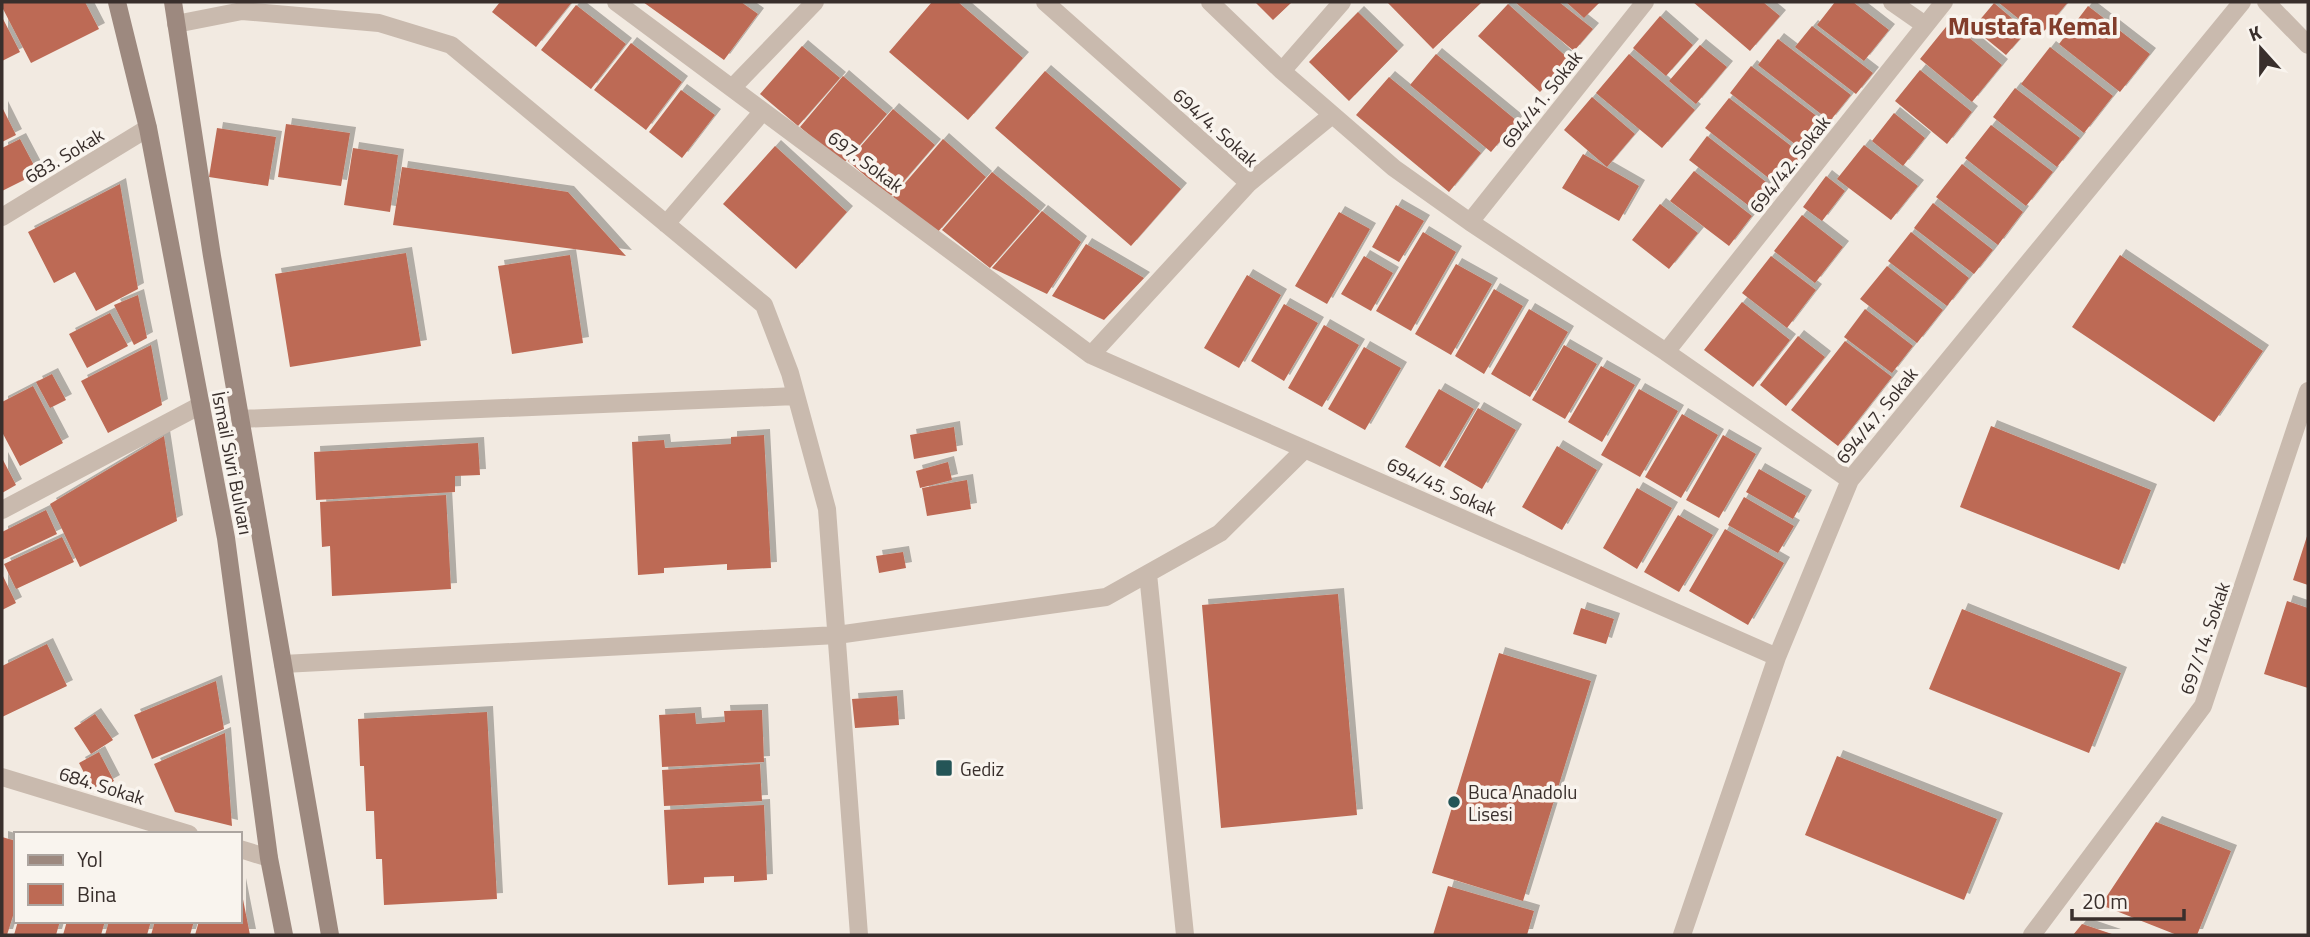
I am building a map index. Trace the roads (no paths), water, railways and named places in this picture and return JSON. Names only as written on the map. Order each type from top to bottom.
[{"type":"main road","name":"İsmail Sivri Bulvarı","points":[[117,2],[148,128],[226,538],[269,858],[284,935]]},
{"type":"main road","name":"İsmail Sivri Bulvarı","points":[[173,2],[240,419],[330,935]]},
{"type":"street","name":"697. Sokak","points":[[616,2],[1091,355]]},
{"type":"street","points":[[732,88],[815,2]]},
{"type":"street","name":"694/4. Sokak","points":[[1045,2],[1249,183],[1091,355]]},
{"type":"street","points":[[1210,2],[1282,71],[1394,168],[1470,222],[1667,352],[1850,480]]},
{"type":"street","points":[[1282,71],[1342,2]]},
{"type":"street","name":"694/41. Sokak","points":[[1470,222],[1645,2]]},
{"type":"street","points":[[1892,2],[1925,25]]},
{"type":"street","name":"694/42. Sokak","points":[[1667,352],[1944,2]]},
{"type":"street","name":"694/47. Sokak","points":[[1682,935],[1777,657],[1850,480],[2242,2]]},
{"type":"street","points":[[2266,2],[2308,45]]},
{"type":"street","points":[[176,23],[242,11],[379,23],[451,46],[764,305],[790,373],[827,509],[859,935]]},
{"type":"street","points":[[666,223],[763,111]]},
{"type":"street","points":[[1249,183],[1332,115]]},
{"type":"street","name":"683. Sokak","points":[[2,218],[148,128]]},
{"type":"street","name":"694/45. Sokak","points":[[1091,355],[1777,657]]},
{"type":"street","name":"697/14. Sokak","points":[[2032,935],[2203,706],[2308,391]]},
{"type":"street","points":[[240,419],[796,396]]},
{"type":"street","points":[[2,510],[201,405]]},
{"type":"street","points":[[283,664],[837,635],[1106,597],[1220,533],[1305,449]]},
{"type":"street","points":[[1147,574],[1185,935]]},
{"type":"street","name":"684. Sokak","points":[[2,777],[183,832]]},
{"type":"street","points":[[242,850],[269,858]]},
{"type":"place","name":"Gediz","points":[[944,768]]},
{"type":"place","name":"Buca Anadolu Lisesi","points":[[1454,802]]},
{"type":"district","name":"Mustafa Kemal","points":[[2033,25]]}]
